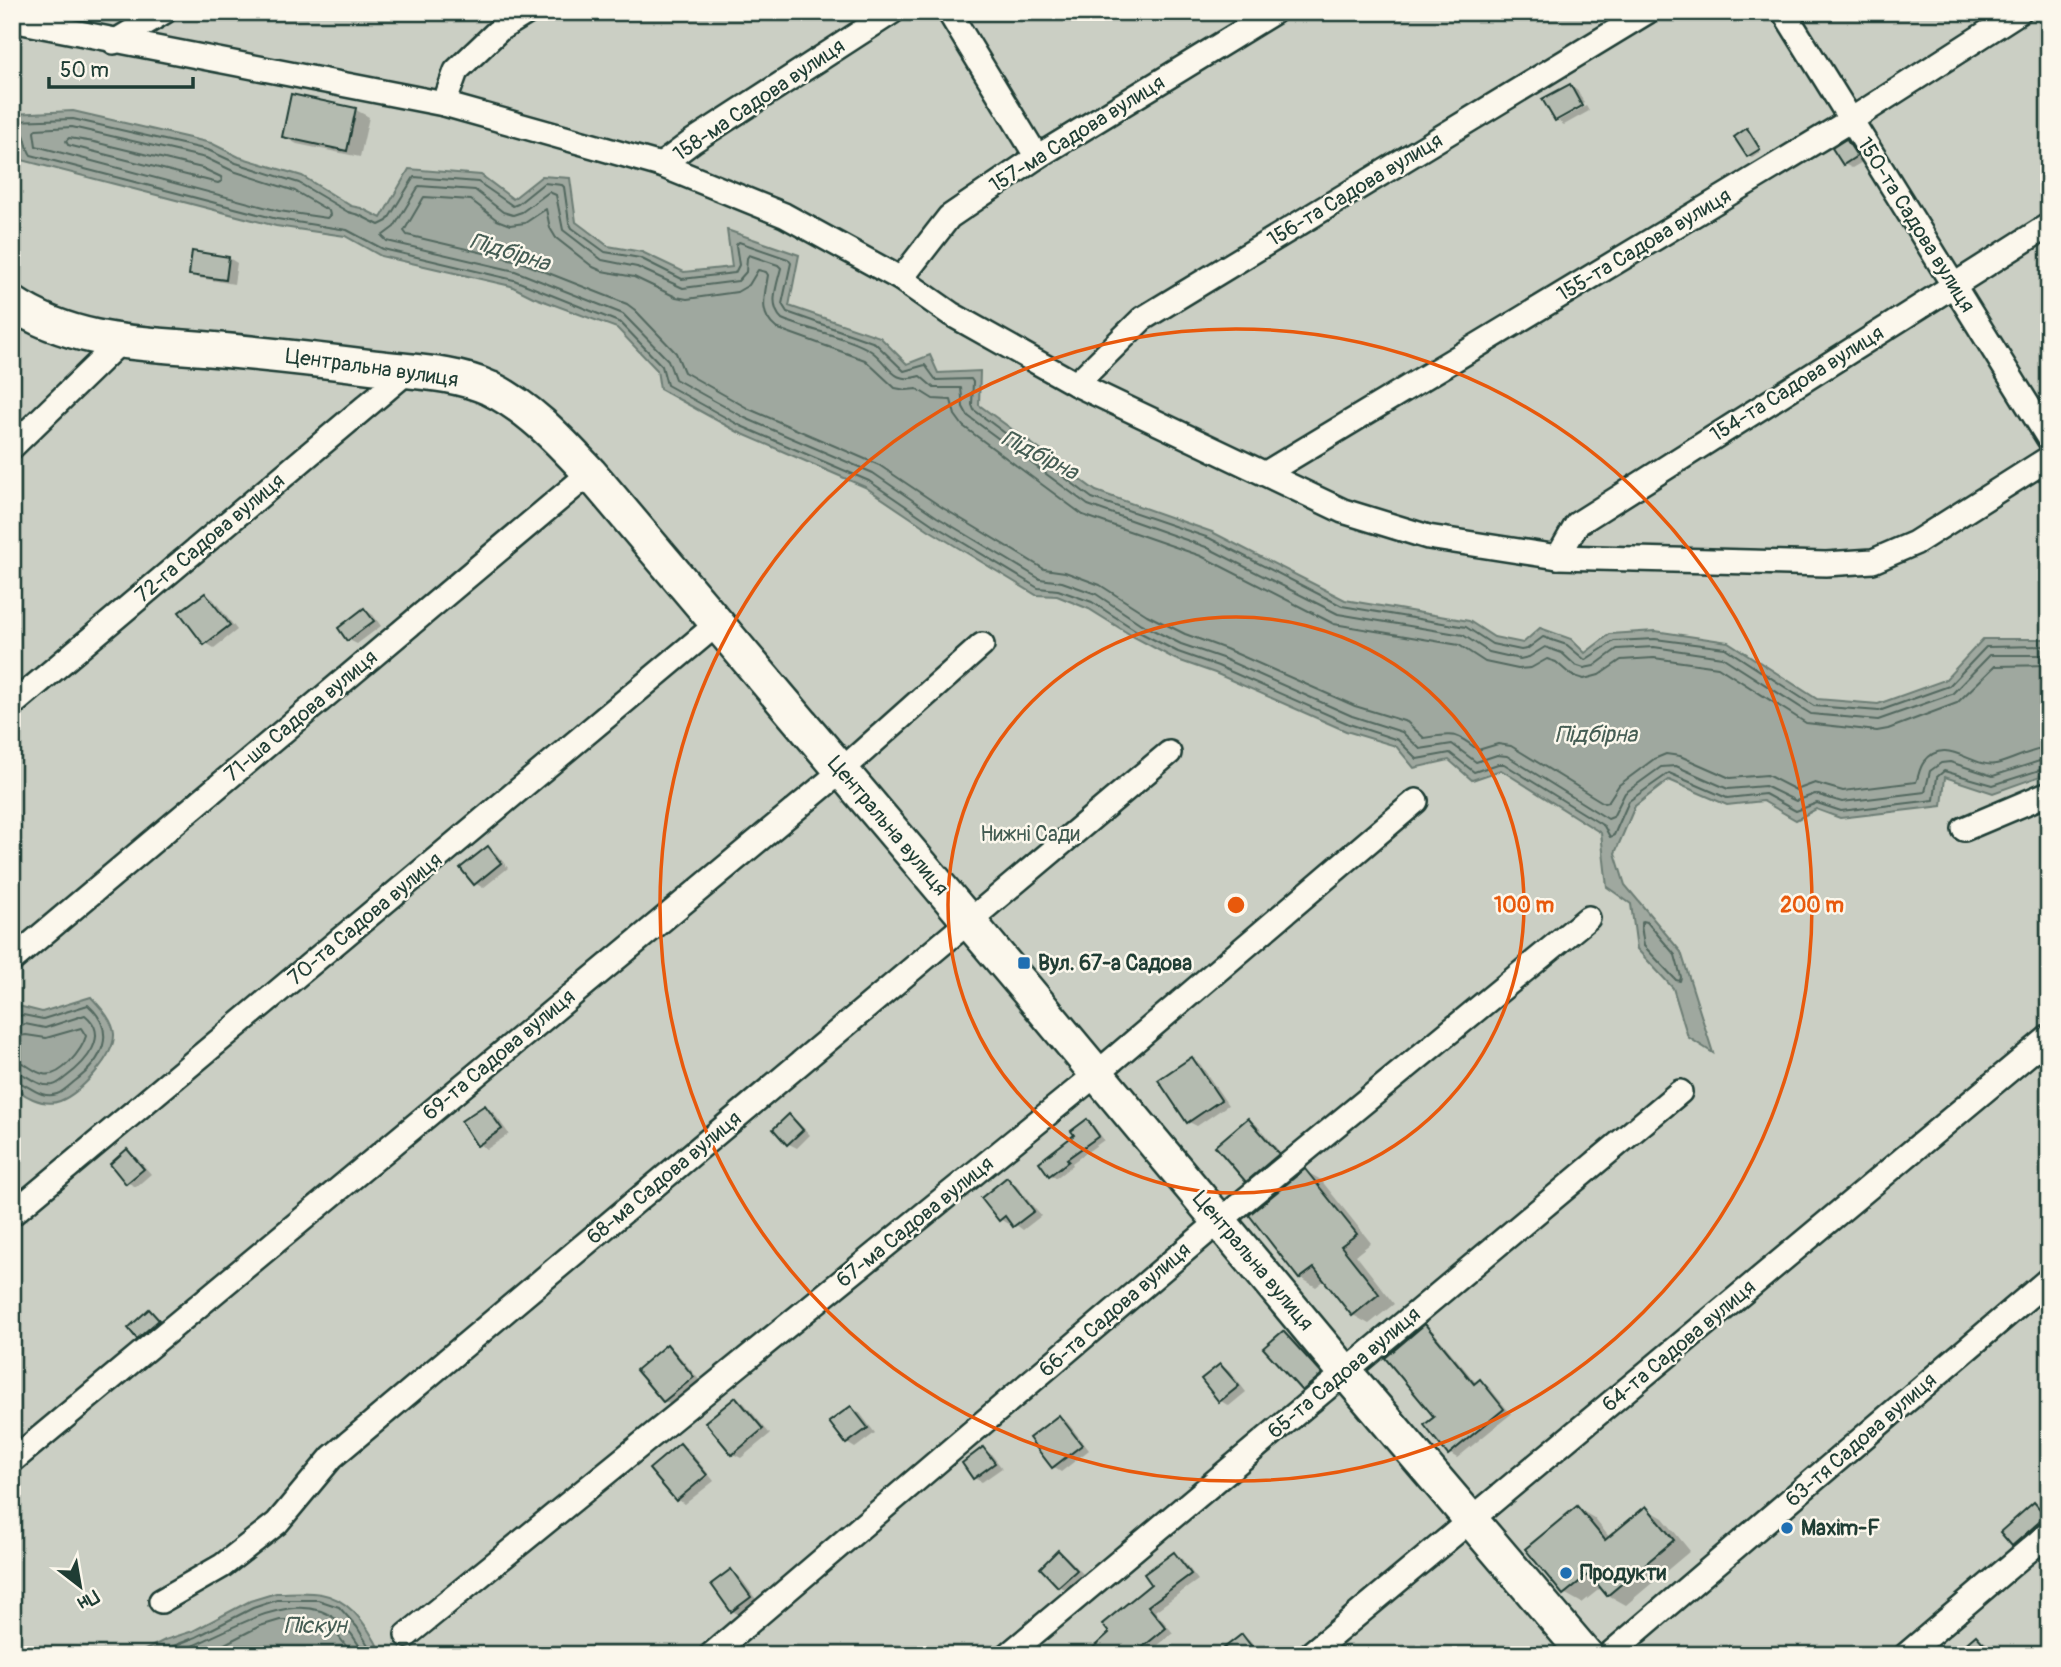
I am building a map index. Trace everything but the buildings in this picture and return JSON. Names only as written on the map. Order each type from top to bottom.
[{"type":"street","points":[[114,41],[164,12]]},
{"type":"street","points":[[444,104],[456,71],[500,30],[528,12]]},
{"type":"street","name":"158-ма Садова вулиця","points":[[662,165],[693,141],[892,12]]},
{"type":"street","points":[[949,12],[1037,157]]},
{"type":"street","name":"157-ма Садова вулиця","points":[[901,279],[949,217],[1037,157],[1274,12]]},
{"type":"street","name":"156-та Садова вулиця","points":[[1076,384],[1142,319],[1647,12]]},
{"type":"street","name":"150-та Садова вулиця","points":[[1784,12],[2049,439]]},
{"type":"street","name":"155-та Садова вулиця","points":[[1266,473],[1851,120],[2020,12]]},
{"type":"street","points":[[12,20],[444,104],[662,165],[785,215],[901,279],[951,314],[1076,384],[1343,511],[1429,537],[1558,556],[1826,564],[1873,561],[1915,543],[2049,458]]},
{"type":"street","name":"154-та Садова вулиця","points":[[1558,556],[1577,524],[2049,225]]},
{"type":"street","name":"Центральна вулиця","points":[[12,303],[39,320],[71,331],[120,342],[254,352],[453,376],[489,389],[525,410],[560,440],[970,922],[1345,1372],[1586,1655]]},
{"type":"street","points":[[12,447],[120,342]]},
{"type":"street","name":"72-га Садова вулиця","points":[[12,705],[408,371]]},
{"type":"street","name":"71-ша Садова вулиця","points":[[12,960],[590,473]]},
{"type":"street","name":"70-та Садова вулиця","points":[[12,1214],[717,624]]},
{"type":"street","name":"69-та Садова вулиця","points":[[12,1461],[841,770],[982,645]]},
{"type":"street","name":"68-ма Садова вулиця","points":[[160,1601],[222,1566],[276,1523],[332,1457],[1169,753]]},
{"type":"street","points":[[1964,829],[2049,793]]},
{"type":"street","name":"67-ма Садова вулиця","points":[[407,1635],[1097,1073],[1416,801]]},
{"type":"street","name":"66-та Садова вулиця","points":[[711,1655],[1220,1221],[1588,918]]},
{"type":"street","name":"64-та Садова вулиця","points":[[1309,1655],[2049,1037]]},
{"type":"street","name":"65-та Садова вулиця","points":[[1008,1655],[1680,1092]]},
{"type":"street","name":"63-тя Садова вулиця","points":[[1609,1655],[2049,1279]]},
{"type":"street","points":[[1906,1655],[2049,1534]]},
{"type":"green space","name":"Нижні Сади","points":[[12,12],[2049,12],[2049,1655],[12,1655]]},
{"type":"water","name":"Підбірна","points":[[73,111],[211,143],[239,157],[302,176],[351,206],[381,218],[409,169],[481,175],[513,199],[542,176],[570,178],[576,222],[608,246],[642,252],[684,272],[732,267],[727,230],[799,255],[789,306],[880,337],[907,364],[930,355],[938,373],[980,371],[979,405],[1096,491],[1212,532],[1345,600],[1469,621],[1494,637],[1523,643],[1540,628],[1571,639],[1585,653],[1610,634],[1655,631],[1728,642],[1817,699],[1878,704],[1945,680],[1983,639],[2049,639],[2049,773],[1993,793],[1945,777],[1942,806],[1840,818],[1816,809],[1796,820],[1763,801],[1727,805],[1669,780],[1635,806],[1615,853],[1625,885],[1681,952],[1713,1053],[1688,1037],[1673,988],[1637,949],[1631,904],[1607,887],[1601,833],[1501,770],[1472,780],[1449,760],[1414,768],[1396,746],[1346,731],[1215,673],[1175,659],[1089,609],[1057,596],[1036,595],[929,530],[865,487],[738,432],[660,389],[657,370],[617,328],[533,297],[511,286],[381,256],[345,236],[276,226],[22,160],[19,137],[12,135],[12,114]]},
{"type":"water","points":[[91,997],[106,1014],[114,1034],[113,1043],[103,1063],[77,1090],[60,1101],[47,1103],[21,1092],[12,1082],[12,1017],[18,1006],[42,1012]]},
{"type":"water","name":"Піскун","points":[[276,1593],[316,1593],[342,1602],[372,1635],[382,1655],[135,1655],[165,1640],[193,1631],[250,1601]]},
{"type":"place","name":"Вул. 67-а Садова","points":[[1024,963]]},
{"type":"place","name":"Maxim-F","points":[[1787,1528]]},
{"type":"place","name":"Продукти","points":[[1566,1573]]}]
